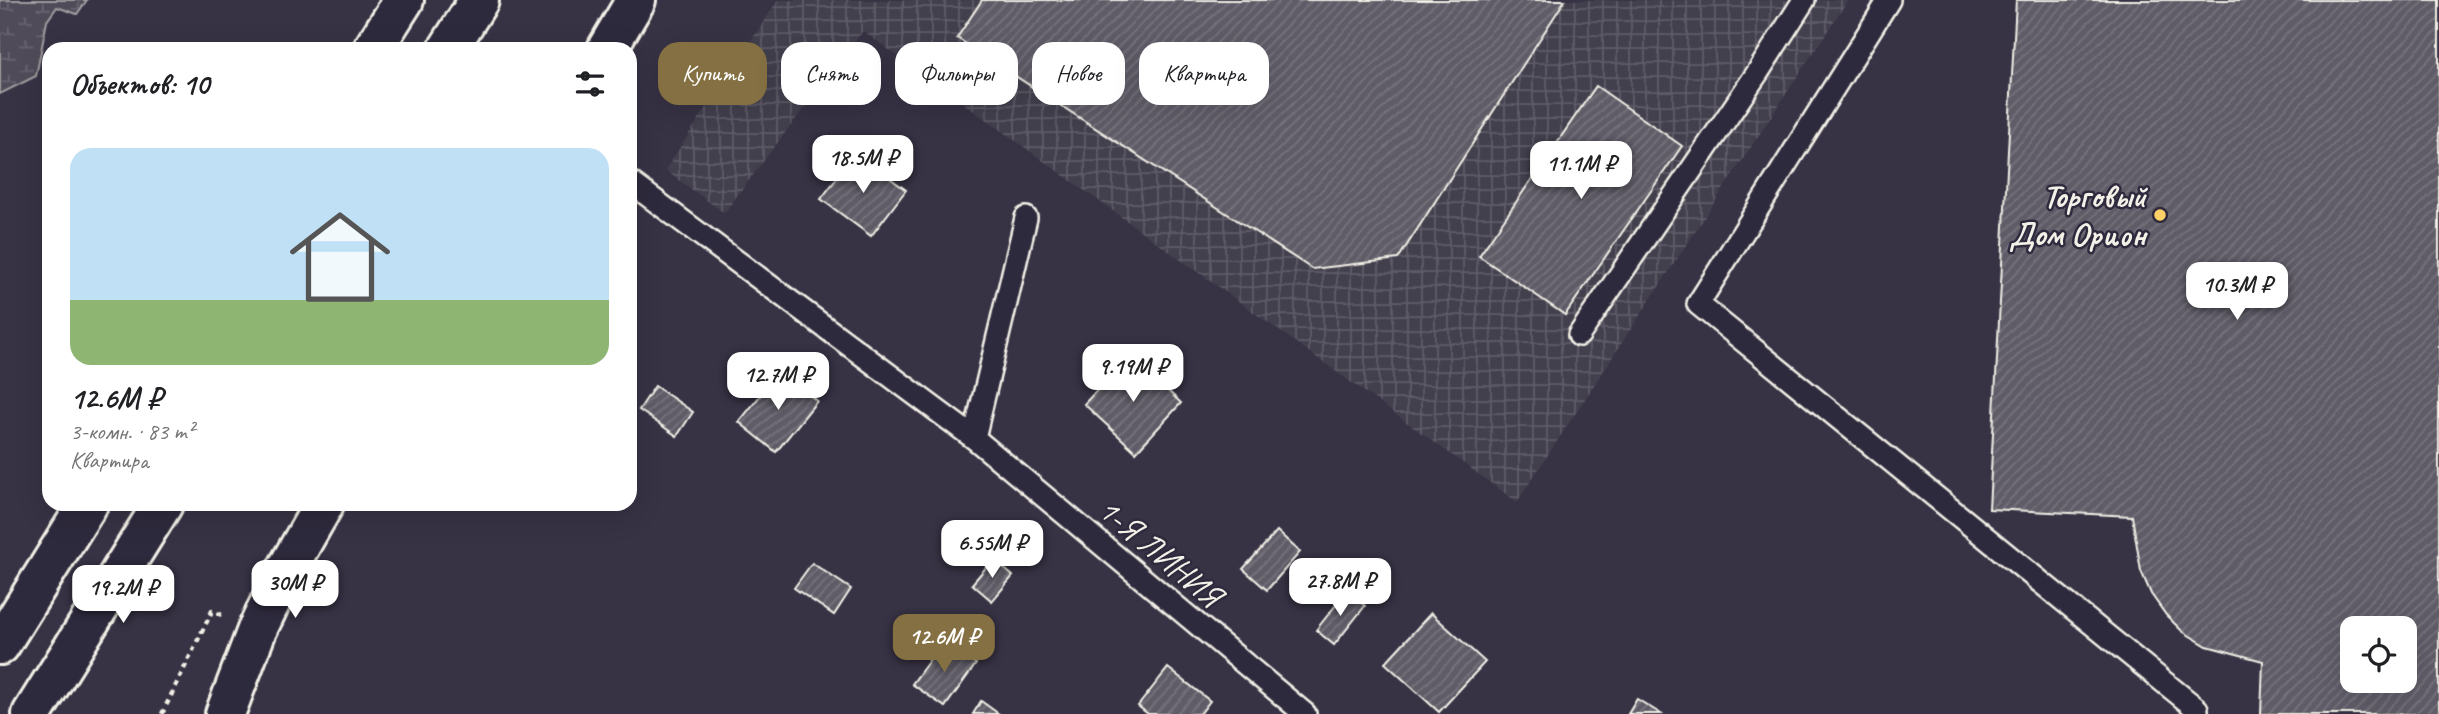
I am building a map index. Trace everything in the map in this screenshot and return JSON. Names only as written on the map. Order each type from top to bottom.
[{"type":"main road","points":[[377,42],[404,0]]},
{"type":"main road","points":[[453,42],[479,0]]},
{"type":"main road","points":[[611,42],[636,0]]},
{"type":"main road","points":[[0,645],[84,511]]},
{"type":"main road","points":[[32,714],[159,511]]},
{"type":"main road","points":[[225,714],[257,629],[320,511]]},
{"type":"lane","points":[[1579,335],[1804,0]]},
{"type":"lane","points":[[1889,0],[1698,304],[2197,709],[2197,714]]},
{"type":"lane","name":"1-Я ЛИНИЯ","points":[[637,187],[974,438],[1305,714]]},
{"type":"lane","points":[[974,438],[1026,218]]},
{"type":"path","points":[[162,714],[212,611]]},
{"type":"shaded area","points":[[778,0],[1848,0],[1517,502],[966,105],[1018,105],[1018,42],[895,42],[895,54],[863,31],[855,42],[781,42],[781,105],[806,105],[724,213],[665,170],[708,105],[767,105],[767,42],[750,42]]},
{"type":"green space","points":[[0,0],[87,0],[77,14],[57,7],[47,21],[36,76],[0,94]]},
{"type":"building","points":[[982,0],[1565,0],[1398,259],[1312,269],[1060,105],[1125,105],[1125,42],[1032,42],[1032,87],[1018,78],[1018,42],[963,42],[957,38]]},
{"type":"building","points":[[2016,0],[2439,0],[2439,714],[2261,714],[2263,661],[2207,646],[2182,631],[2166,615],[2151,594],[2141,571],[2132,516],[1989,509]]},
{"type":"building","points":[[1596,86],[1682,146],[1565,315],[1479,256]]},
{"type":"building","points":[[856,153],[906,190],[871,236],[821,199]]},
{"type":"building","points":[[1130,355],[1181,403],[1136,452],[1084,404]]},
{"type":"building","points":[[780,371],[817,401],[776,452],[739,422]]},
{"type":"building","points":[[655,386],[693,412],[677,436],[639,410]]},
{"type":"building","points":[[1277,531],[1300,552],[1267,590],[1243,569]]},
{"type":"building","points":[[993,559],[1013,576],[992,601],[972,584]]},
{"type":"building","points":[[812,563],[851,589],[834,615],[794,588]]},
{"type":"building","points":[[1347,591],[1365,606],[1334,645],[1316,630]]},
{"type":"building","points":[[1431,613],[1485,662],[1439,712],[1385,663]]},
{"type":"building","points":[[944,640],[976,664],[945,707],[912,684]]},
{"type":"building","points":[[1168,668],[1210,701],[1200,714],[1148,714],[1138,706]]},
{"type":"building","points":[[1637,699],[1661,714],[1628,714]]},
{"type":"building","points":[[981,701],[999,714],[973,714]]},
{"type":"place","name":"Торговый Дом Орион","points":[[2160,215]]}]
